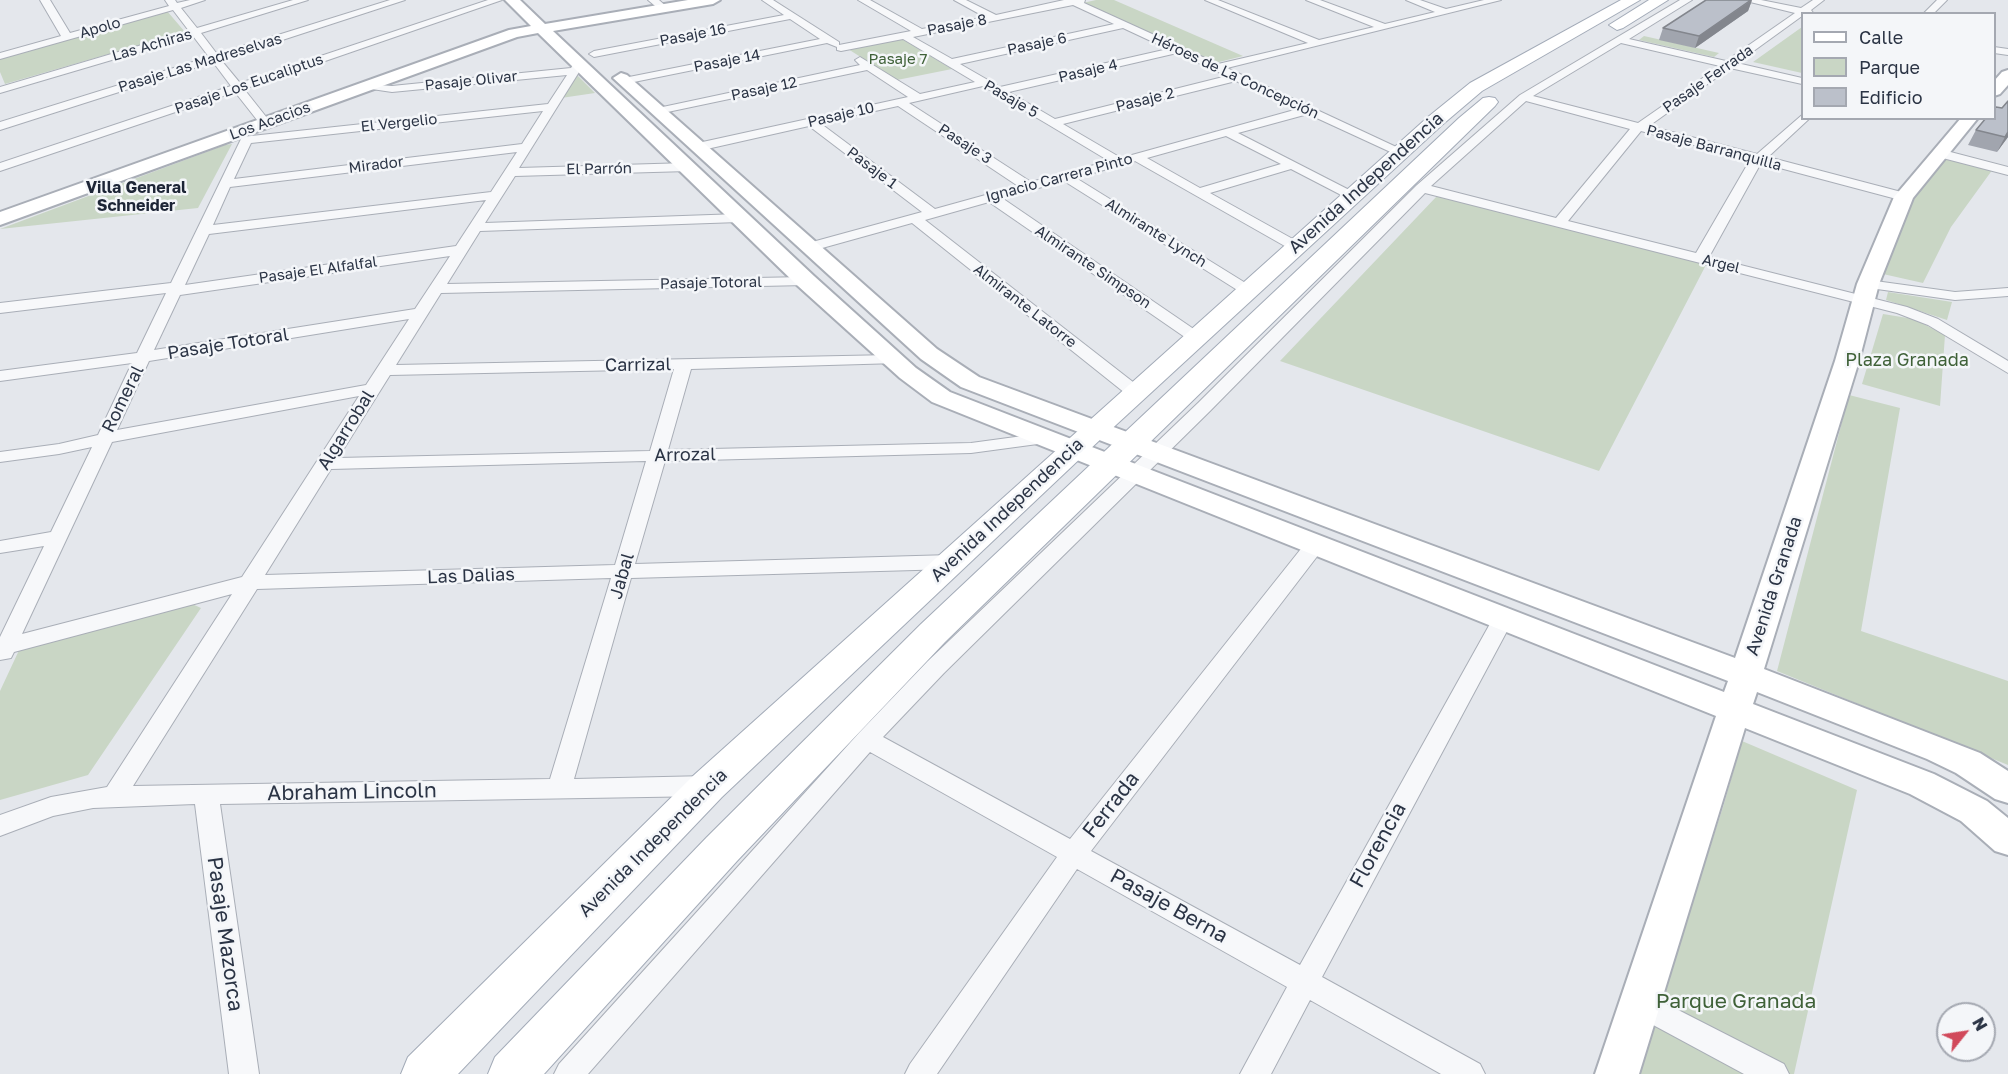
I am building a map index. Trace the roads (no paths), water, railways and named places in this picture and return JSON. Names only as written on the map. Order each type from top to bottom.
[{"type":"main road","points":[[512,0],[546,21],[582,55],[688,167],[806,282],[892,360],[941,397],[1375,535],[1939,750],[1968,763],[2008,789]]},
{"type":"main road","name":"Los Acacios","points":[[0,219],[243,136],[264,123],[546,21],[564,26],[659,5],[713,0]]},
{"type":"main road","name":"Avenida Independencia","points":[[425,1074],[708,786],[951,562],[1071,439],[1136,393],[1295,246],[1476,87],[1632,0]]},
{"type":"main road","name":"Avenida Independencia","points":[[512,1074],[839,727],[950,617],[1133,458],[1483,106],[1508,88],[1660,0]]},
{"type":"main road","points":[[564,26],[582,55],[624,81],[929,354],[952,372],[991,391],[1071,439]]},
{"type":"main road","points":[[1996,90],[2008,75]]},
{"type":"main road","name":"Avenida Granada","points":[[1617,1074],[1847,361],[1866,292],[1904,196],[1968,120]]},
{"type":"main road","points":[[1133,458],[1315,545],[1949,796],[1974,811],[2008,840]]},
{"type":"main road","points":[[1357,561],[1371,559],[1379,552],[1379,541],[1375,535]]},
{"type":"street","points":[[45,0],[67,37]]},
{"type":"street","name":"Apolo","points":[[0,56],[173,3],[200,0]]},
{"type":"street","name":"Las Achiras","points":[[0,90],[303,0]]},
{"type":"street","name":"Pasaje Las Madreselvas","points":[[0,126],[400,0]]},
{"type":"street","name":"Pasaje Los Eucaliptus","points":[[0,167],[497,0]]},
{"type":"street","points":[[768,0],[918,98]]},
{"type":"street","points":[[863,0],[920,32]]},
{"type":"street","points":[[959,0],[993,18]]},
{"type":"street","name":"Pasaje 8","points":[[841,48],[1071,1],[1086,0]]},
{"type":"street","points":[[1210,0],[1318,43]]},
{"type":"street","points":[[1311,0],[1384,27]]},
{"type":"street","points":[[1411,0],[1446,12]]},
{"type":"street","points":[[1216,68],[1496,0]]},
{"type":"street","name":"Avenida Independencia","points":[[569,1074],[867,739],[1133,458],[1204,407],[1422,188],[1524,97],[1687,0]]},
{"type":"street","points":[[1747,0],[1803,12]]},
{"type":"street","name":"Pasaje Ferrada","points":[[1809,12],[1819,0]]},
{"type":"street","points":[[1929,12],[1942,0]]},
{"type":"street","name":"Héroes de La Concepción","points":[[1071,1],[1401,152]]},
{"type":"street","points":[[173,3],[264,123]]},
{"type":"street","name":"Pasaje 16","points":[[582,55],[793,16]]},
{"type":"street","name":"Pasaje Ferrada","points":[[1558,223],[1638,128],[1729,64],[1801,18]]},
{"type":"street","name":"Pasaje 6","points":[[950,63],[1124,26]]},
{"type":"street","name":"Pasaje 5","points":[[903,35],[1120,162]]},
{"type":"street","name":"Pasaje 14","points":[[624,81],[830,40]]},
{"type":"street","points":[[1620,40],[1801,81]]},
{"type":"street","name":"Pasaje 4","points":[[999,92],[1178,50]]},
{"type":"street","name":"Pasaje Olivar","points":[[369,86],[392,89],[582,55]]},
{"type":"street","name":"Algarrobal","points":[[114,796],[582,55]]},
{"type":"street","name":"Pasaje 12","points":[[658,111],[870,66]]},
{"type":"street","name":"Pasaje 2","points":[[1053,123],[1237,77]]},
{"type":"street","name":"Pasaje 10","points":[[699,147],[984,83]]},
{"type":"street","name":"Pasaje Barranquilla","points":[[1524,97],[1904,196]]},
{"type":"street","name":"Pasaje 3","points":[[900,102],[1029,187]]},
{"type":"street","name":"El Vergelio","points":[[243,136],[551,106]]},
{"type":"street","name":"Ignacio Carrera Pinto","points":[[810,247],[1308,110]]},
{"type":"street","points":[[1701,258],[1757,159],[1803,120]]},
{"type":"street","name":"Pasaje 1","points":[[811,122],[932,213]]},
{"type":"street","points":[[1227,132],[1352,195]]},
{"type":"street","name":"Romeral","points":[[2,651],[226,184],[243,136]]},
{"type":"street","name":"Mirador","points":[[226,184],[525,147]]},
{"type":"street","points":[[1939,153],[2008,171]]},
{"type":"street","points":[[1136,157],[1295,246]]},
{"type":"street","points":[[1981,163],[2008,161]]},
{"type":"street","points":[[1199,192],[1291,165]]},
{"type":"street","name":"El Parrón","points":[[510,172],[688,167]]},
{"type":"street","name":"Almirante Lynch","points":[[1066,177],[1247,290]]},
{"type":"street","name":"Argel","points":[[1422,188],[1701,258],[1866,292],[1933,322],[2008,368]]},
{"type":"street","points":[[204,230],[495,195]]},
{"type":"street","name":"Almirante Simpson","points":[[991,197],[1195,338]]},
{"type":"street","points":[[475,227],[739,218]]},
{"type":"street","name":"Almirante Latorre","points":[[914,218],[1136,393]]},
{"type":"street","name":"Pasaje El Alfalfal","points":[[0,308],[176,289],[460,250]]},
{"type":"street","name":"Pasaje Totoral","points":[[436,289],[806,282]]},
{"type":"street","points":[[1866,292],[1947,295],[2008,292]]},
{"type":"street","name":"Pasaje Totoral","points":[[0,376],[143,357],[420,314]]},
{"type":"street","name":"Carrizal","points":[[384,370],[892,360]]},
{"type":"street","name":"Jabal","points":[[559,789],[684,364]]},
{"type":"street","points":[[0,457],[59,449],[372,389]]},
{"type":"street","name":"Arrozal","points":[[325,464],[971,448],[1071,439]]},
{"type":"street","points":[[0,547],[58,537]]},
{"type":"street","name":"Ferrada","points":[[920,1074],[1074,853],[1315,545]]},
{"type":"street","name":"Las Dalias","points":[[2,651],[250,582],[951,562]]},
{"type":"street","name":"Florencia","points":[[1255,1074],[1503,618]]},
{"type":"street","name":"Pasaje Berna","points":[[867,739],[1470,1074]]},
{"type":"street","name":"Abraham Lincoln","points":[[0,826],[51,807],[114,796],[708,786]]},
{"type":"street","name":"Pasaje Mazorca","points":[[206,794],[244,1074]]},
{"type":"street","points":[[1641,1004],[1774,1074]]},
{"type":"district","name":"Villa General Schneider","points":[[136,197]]},
{"type":"park label","name":"Pasaje 7","points":[[898,59]]},
{"type":"park label","name":"Plaza Granada","points":[[1907,360]]},
{"type":"park label","name":"Parque Granada","points":[[1736,1001]]}]
